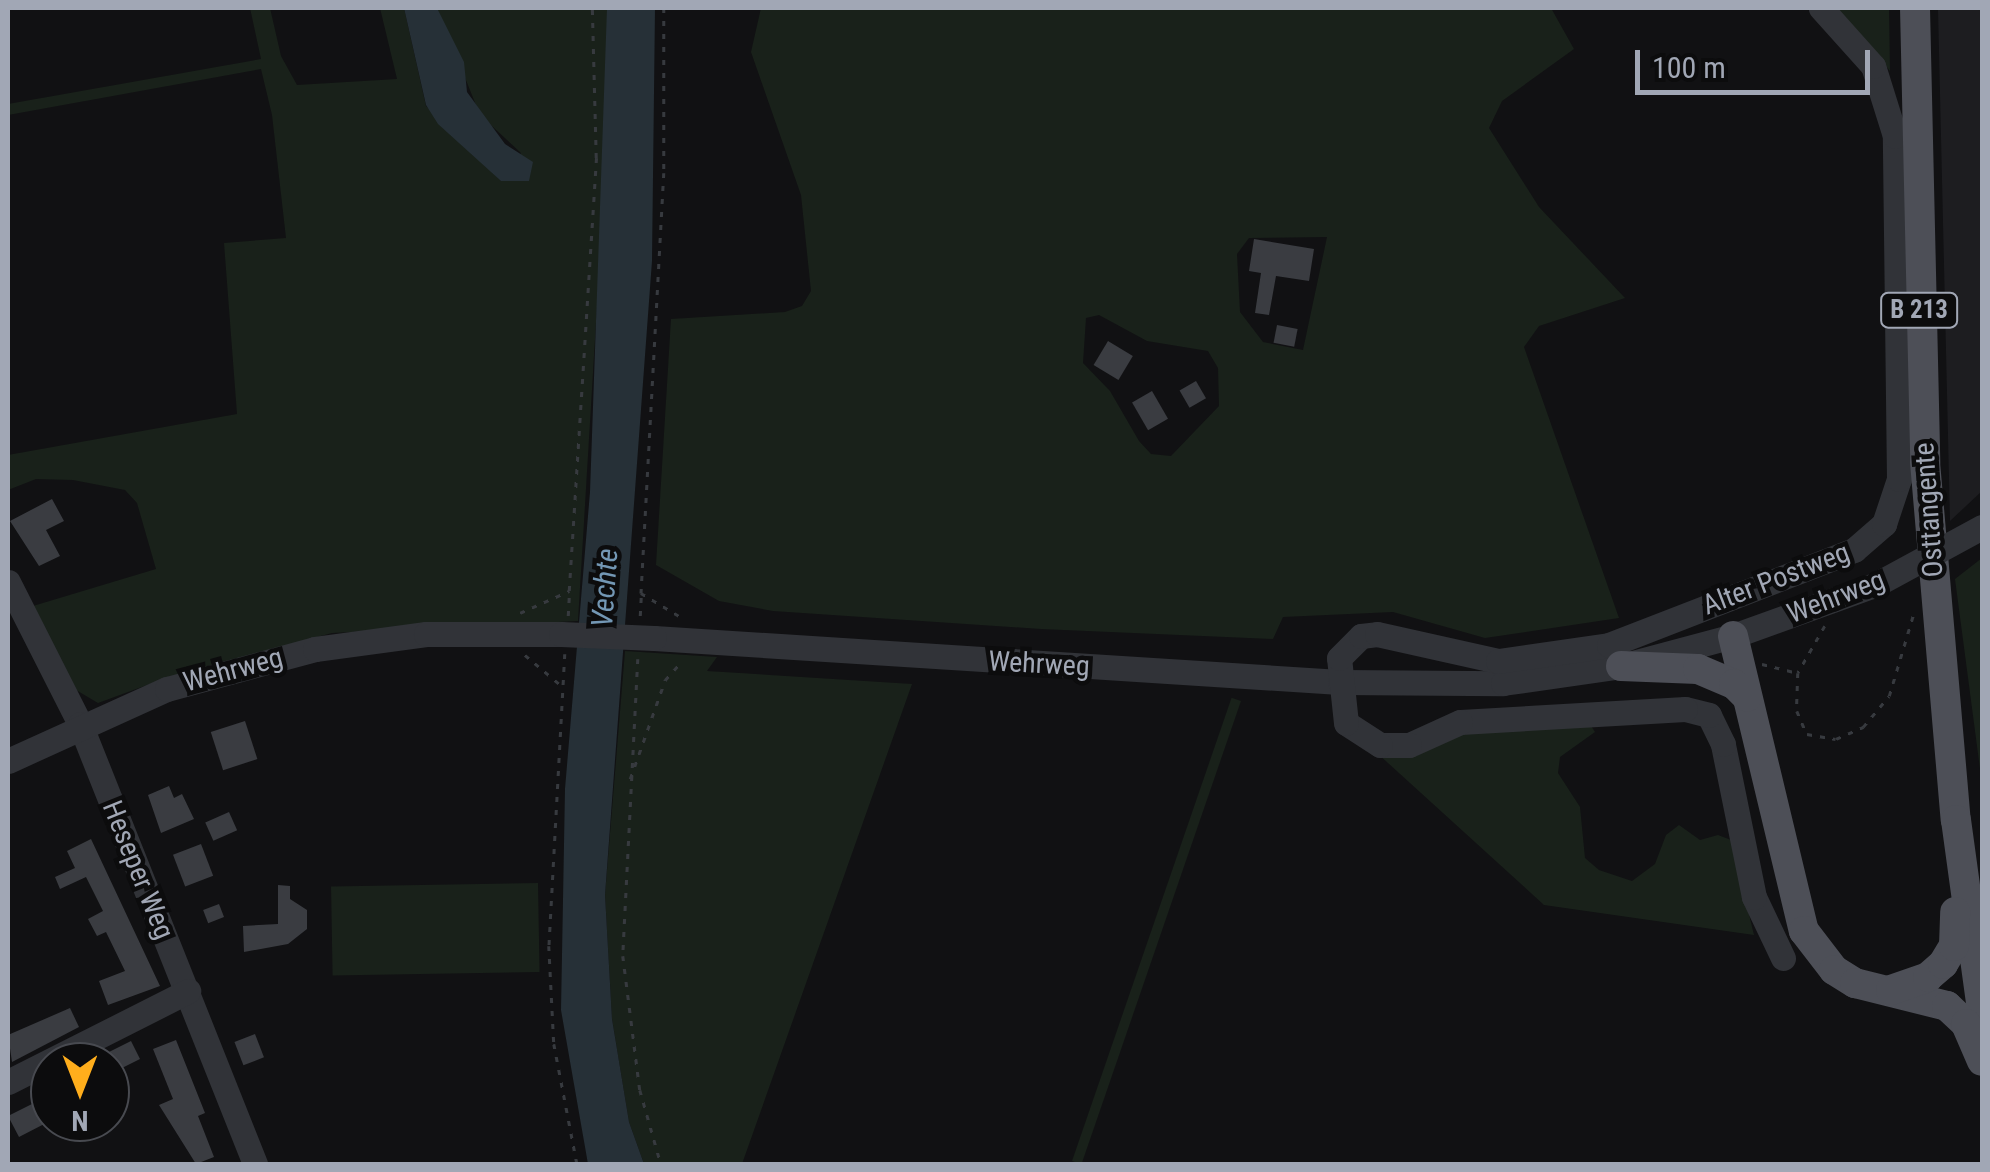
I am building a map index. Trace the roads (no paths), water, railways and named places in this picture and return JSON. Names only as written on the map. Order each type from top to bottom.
[{"type":"main road","name":"Osttangente","points":[[1915,8],[1925,462],[1956,820],[1982,1009]]},
{"type":"main road","points":[[1732,636],[1804,932],[1834,970],[1947,1006],[1966,1024],[1982,1061]]},
{"type":"main road","points":[[1621,666],[1698,669],[1717,674],[1747,697]]},
{"type":"main road","points":[[1951,756],[1982,860]]},
{"type":"main road","points":[[1888,990],[1928,977],[1954,946],[1956,820]]},
{"type":"street","name":"Alter Postweg","points":[[1340,682],[1339,658],[1361,636],[1395,636],[1498,661],[1609,645],[1854,550],[1884,524],[1899,479],[1895,136],[1873,66],[1821,8]]},
{"type":"street","name":"Wehrweg","points":[[8,761],[80,724],[167,689],[315,648],[496,633],[714,642],[1340,682],[1504,682],[1621,666],[1732,636],[1875,585],[1982,527]]},
{"type":"street","name":"Heseper Weg","points":[[8,582],[80,724],[255,1164]]},
{"type":"street","points":[[1340,682],[1342,712],[1354,733],[1394,747],[1460,722],[1668,710],[1708,715],[1723,744],[1754,897],[1782,958]]},
{"type":"street","points":[[8,1082],[188,991]]},
{"type":"water","points":[[404,8],[437,8],[464,62],[467,92],[505,144],[533,162],[529,181],[501,181],[438,124],[426,105]]},
{"type":"water","name":"Vechte","points":[[607,8],[655,8],[652,261],[605,895],[612,1019],[629,1122],[644,1164],[588,1164],[561,1010],[565,789],[590,492]]}]
